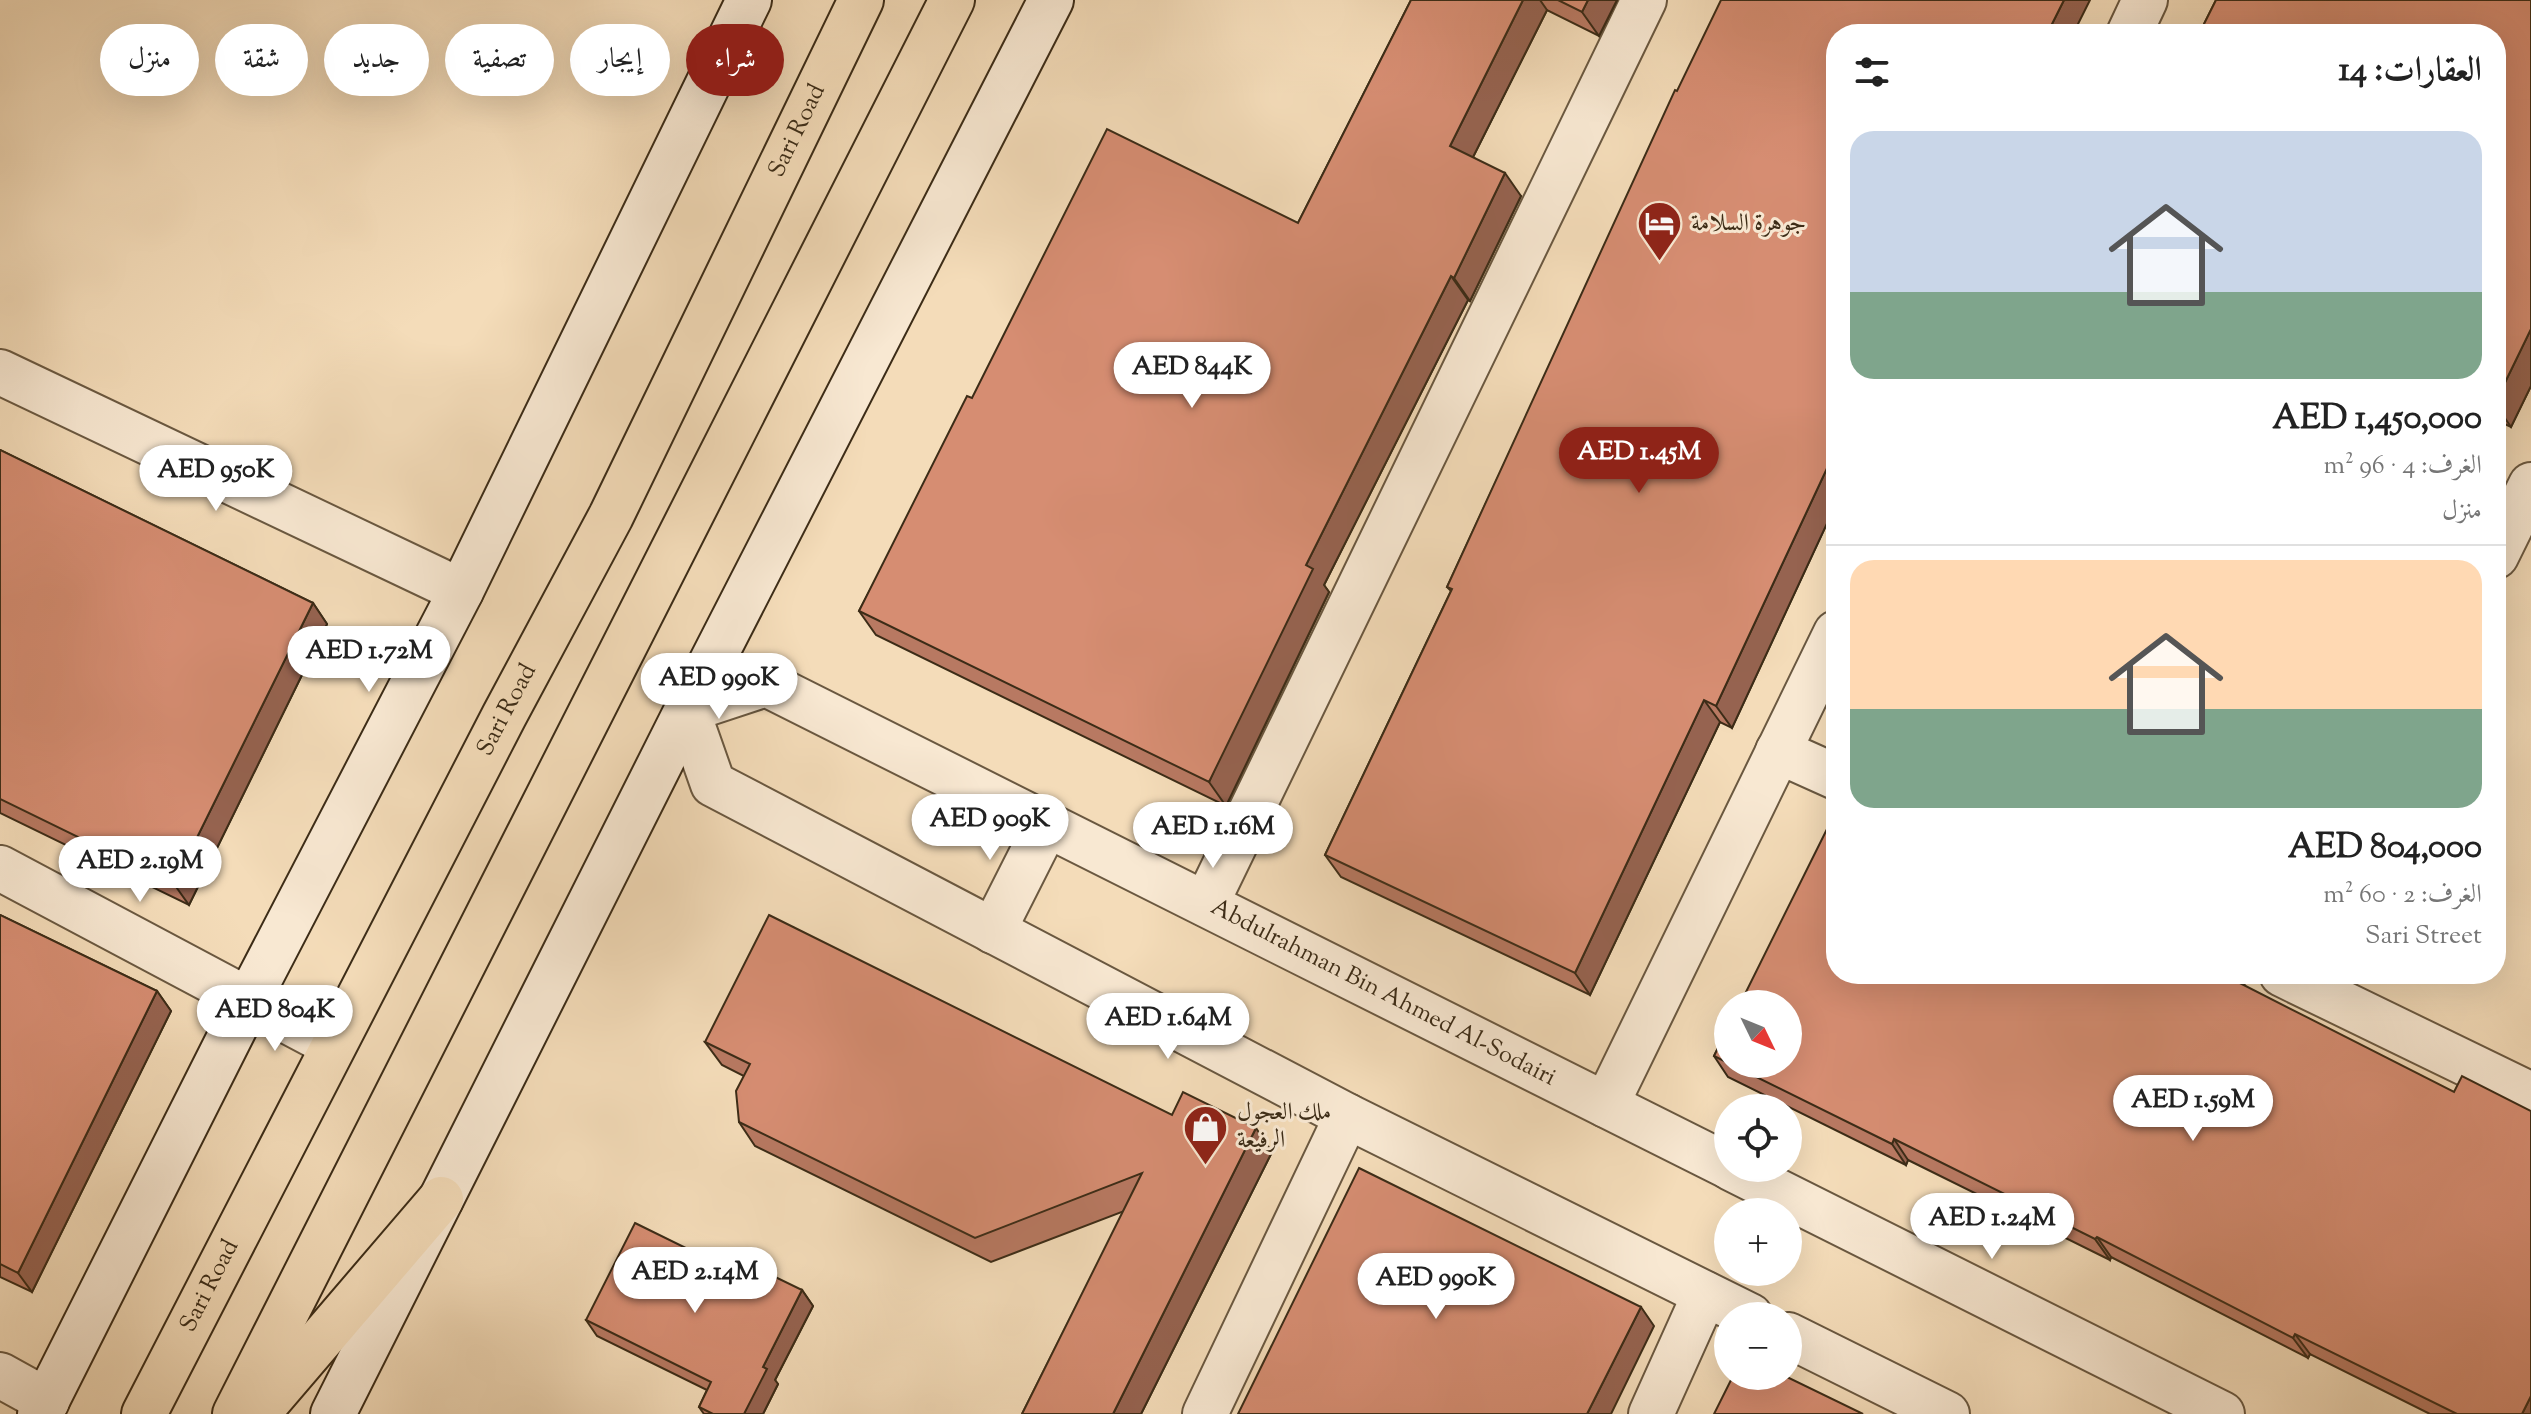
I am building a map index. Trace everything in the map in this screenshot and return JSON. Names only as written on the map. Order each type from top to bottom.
[{"type":"main road","name":"Sari Road","points":[[144,1414],[504,716],[611,516],[861,0]]},
{"type":"main road","points":[[235,1414],[952,0]]},
{"type":"main road","points":[[257,1414],[441,1199]]},
{"type":"street","points":[[0,1375],[43,1407],[248,1001],[461,591],[749,0]]},
{"type":"street","points":[[333,1414],[687,710],[1051,0]]},
{"type":"street","points":[[1206,904],[1644,0]]},
{"type":"street","points":[[2134,24],[2145,0]]},
{"type":"street","points":[[0,372],[461,591]]},
{"type":"street","points":[[2506,536],[2531,485]]},
{"type":"street","points":[[1606,1105],[1826,653]]},
{"type":"street","name":"Abdulrahman Bin Ahmed Al-Sodairi","points":[[687,710],[766,684],[1714,1159]]},
{"type":"street","points":[[687,710],[713,784],[1347,1116],[1721,1302]]},
{"type":"street","points":[[1778,751],[1826,773]]},
{"type":"street","points":[[993,931],[1047,824]]},
{"type":"street","points":[[0,868],[333,1045]]},
{"type":"street","points":[[2306,984],[2531,1095]]},
{"type":"street","points":[[1205,1414],[1347,1116]]},
{"type":"street","name":"Abdulrahman Bin Ahmed Al-Sodairi","points":[[1760,1182],[2222,1414]]},
{"type":"street","points":[[1651,1414],[1705,1294]]},
{"type":"street","points":[[1802,1342],[1947,1414]]},
{"type":"building","points":[[1411,0],[1523,0],[1450,146],[1505,173],[1306,565],[1313,569],[1209,782],[859,611],[967,396],[972,398],[1107,129],[1298,223]]},
{"type":"building","points":[[1558,0],[1588,0],[1582,12]]},
{"type":"building","points":[[1721,0],[2064,0],[2052,24],[1826,24],[1826,470],[1716,706],[1704,700],[1575,973],[1325,855],[1452,589],[1447,587]]},
{"type":"building","points":[[2216,0],[2531,0],[2531,329],[2506,380],[2506,24],[2204,24]]},
{"type":"building","points":[[0,450],[313,603],[174,884],[0,799]]},
{"type":"building","points":[[1826,831],[1826,984],[2242,984],[2454,1092],[2462,1076],[2531,1111],[2531,1396],[2522,1414],[2457,1414],[2295,1334],[2293,1338],[2097,1237],[2095,1239],[1894,1139],[1892,1144],[1802,1100],[1802,1094],[1791,1094],[1758,1078],[1802,1078],[1802,990],[1747,990]]},
{"type":"building","points":[[0,915],[157,991],[18,1273],[0,1264]]},
{"type":"building","points":[[769,915],[1172,1115],[1183,1092],[1256,1128],[1113,1414],[1022,1414],[1142,1173],[975,1238],[739,1122],[736,1091],[750,1064],[705,1042]]},
{"type":"building","points":[[1359,1168],[1641,1307],[1587,1414],[1238,1414]]},
{"type":"building","points":[[635,1223],[757,1283],[763,1271],[802,1290],[763,1367],[767,1369],[744,1414],[713,1414],[699,1407],[711,1382],[586,1320]]},
{"type":"building","points":[[1802,1384],[1863,1414],[1714,1414],[1726,1390],[1802,1390]]},
{"type":"place","name":"جوهرة السلامة","points":[[1660,263]]},
{"type":"place","name":"ملك العجول الرفيعة","points":[[1206,1166]]}]
